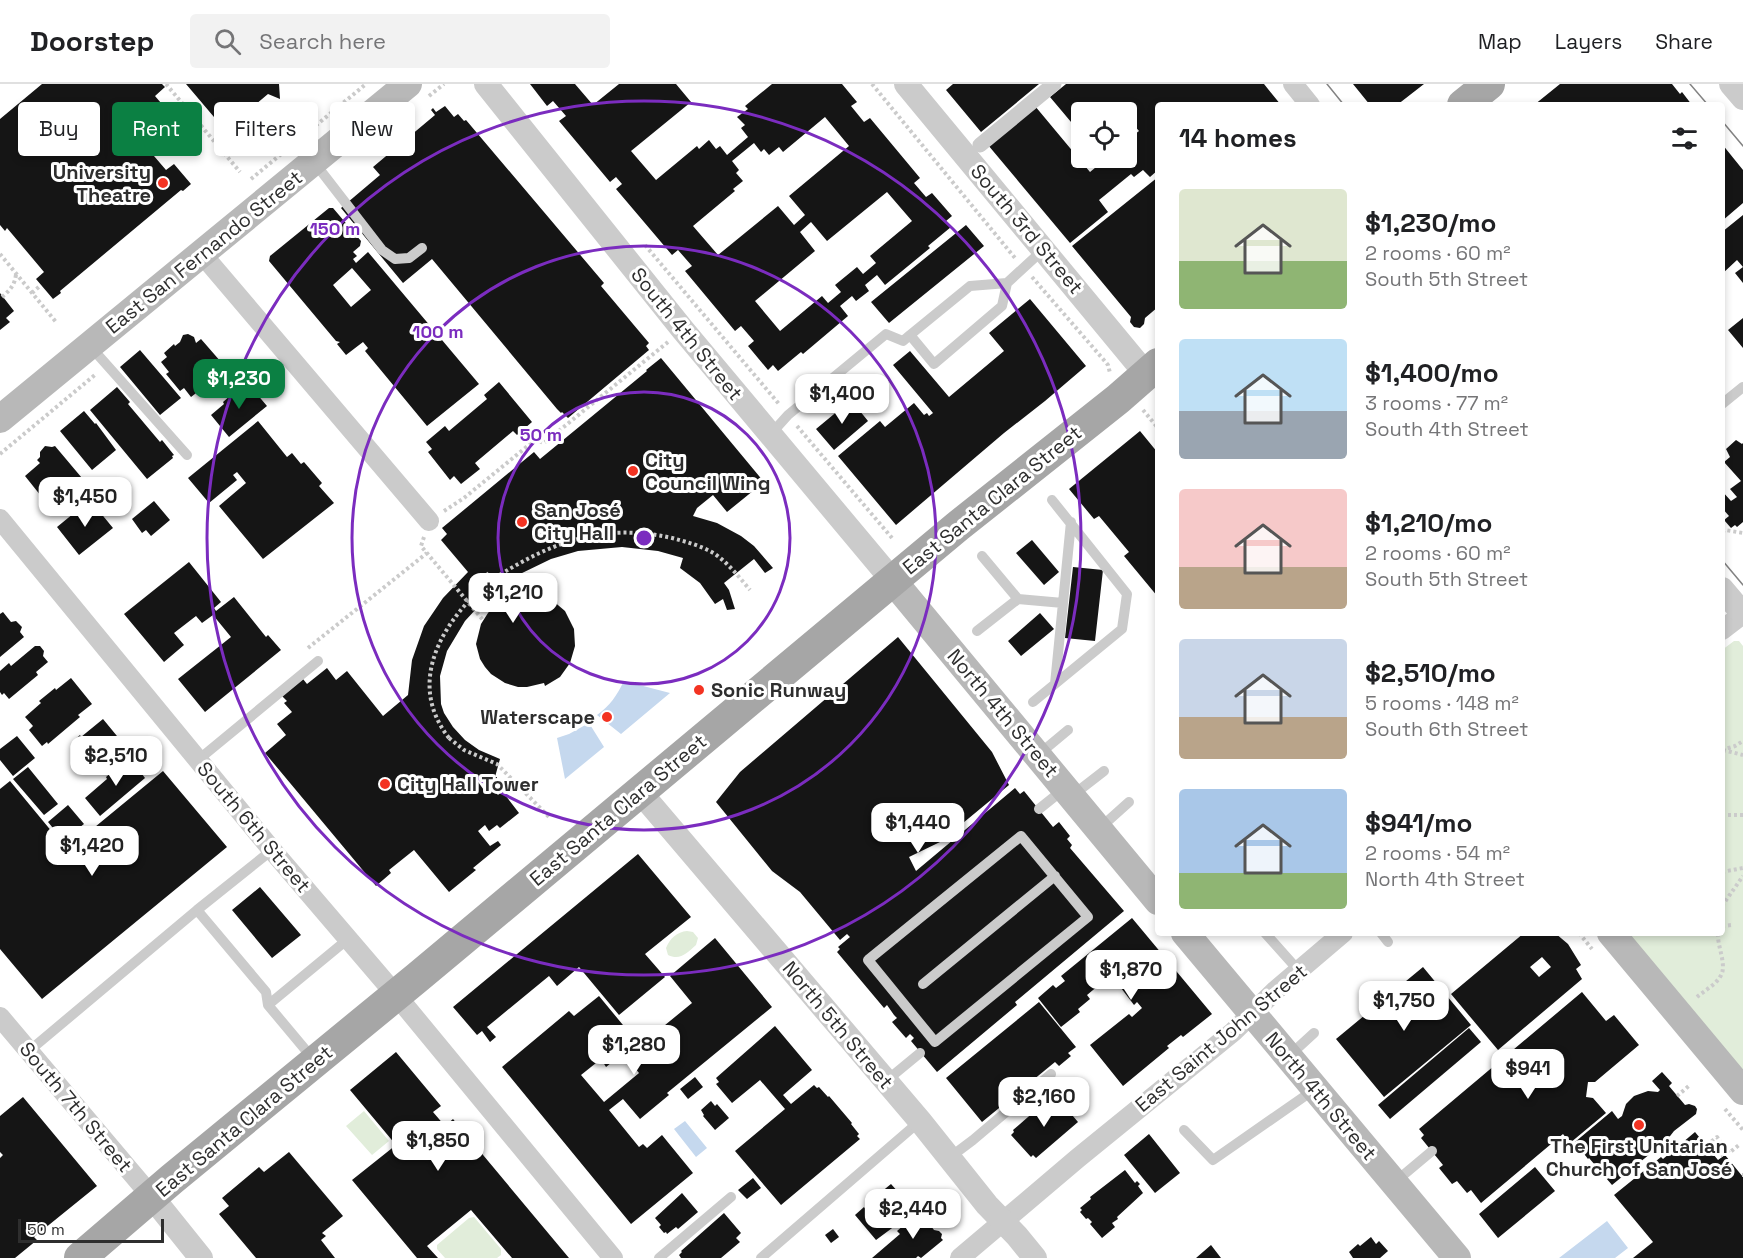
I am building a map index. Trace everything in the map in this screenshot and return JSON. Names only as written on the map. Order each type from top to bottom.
[{"type":"main road","name":"East San Fernando Street","points":[[0,419],[408,84]]},
{"type":"main road","points":[[1467,102],[1489,84]]},
{"type":"main road","name":"East Santa Clara Street","points":[[80,1258],[958,526],[1118,399],[1154,375]]},
{"type":"main road","name":"North 4th Street","points":[[893,581],[1155,897]]},
{"type":"main road","name":"North 4th Street","points":[[1192,936],[1251,1013],[1457,1258]]},
{"type":"main road","points":[[1614,936],[1743,1091]]},
{"type":"street","name":"South 4th Street","points":[[486,84],[683,330],[893,581]]},
{"type":"street","name":"South 3rd Street","points":[[906,84],[1044,249],[1154,375]]},
{"type":"street","points":[[980,145],[1054,84]]},
{"type":"street","points":[[1293,84],[1308,102]]},
{"type":"street","points":[[1731,84],[1743,98]]},
{"type":"street","points":[[202,254],[429,521]]},
{"type":"street","name":"South 6th Street","points":[[0,519],[272,850],[396,995],[613,1258]]},
{"type":"street","points":[[1725,593],[1743,614],[1725,628]]},
{"type":"street","name":"North 5th Street","points":[[640,792],[920,1121],[987,1205],[1035,1258]]},
{"type":"street","name":"East Saint John Street","points":[[960,1258],[1233,1032],[1251,1013],[1340,936]]},
{"type":"street","name":"South 7th Street","points":[[0,1017],[152,1197]]},
{"type":"street","points":[[152,1197],[201,1258]]},
{"type":"lane","points":[[314,162],[382,250],[395,259],[409,258],[422,248]]},
{"type":"lane","points":[[910,335],[934,364],[1002,306],[1007,283],[1044,249]]},
{"type":"lane","points":[[770,435],[788,415],[886,334],[903,341],[970,286],[1007,283]]},
{"type":"lane","points":[[90,346],[187,455]]},
{"type":"lane","points":[[1725,402],[1743,387]]},
{"type":"lane","points":[[1033,702],[1122,629],[1127,594],[1052,500]]},
{"type":"lane","points":[[1055,684],[1071,522]]},
{"type":"lane","points":[[982,556],[1018,599]]},
{"type":"lane","points":[[977,631],[1018,599],[1063,603]]},
{"type":"lane","points":[[198,760],[318,661]]},
{"type":"lane","points":[[1038,755],[1068,730]]},
{"type":"lane","points":[[1039,809],[1104,771]]},
{"type":"lane","points":[[1099,829],[1129,802]]},
{"type":"lane","points":[[1021,836],[1055,876],[1088,917],[935,1042],[868,960],[1021,836]]},
{"type":"lane","points":[[29,1051],[272,850]]},
{"type":"lane","points":[[923,984],[1055,876]]},
{"type":"lane","points":[[197,910],[266,992],[268,1005],[316,1062]]},
{"type":"lane","points":[[1268,936],[1299,971]]},
{"type":"lane","points":[[268,1005],[348,939]]},
{"type":"lane","points":[[1288,1056],[1314,1033]]},
{"type":"lane","points":[[886,1081],[921,1053]]},
{"type":"lane","points":[[949,1158],[1051,1074]]},
{"type":"lane","points":[[1184,1130],[1213,1160],[1315,1089]]},
{"type":"lane","points":[[761,1258],[920,1121]]},
{"type":"lane","points":[[1394,1183],[1432,1151]]},
{"type":"lane","points":[[659,1258],[731,1197]]},
{"type":"path","points":[[166,84],[181,102]]},
{"type":"path","points":[[872,84],[1023,267],[1108,365],[1110,372]]},
{"type":"path","points":[[202,127],[240,172]]},
{"type":"path","points":[[638,236],[892,538]]},
{"type":"path","points":[[0,254],[56,322]]},
{"type":"path","points":[[3,297],[11,290],[16,273]]},
{"type":"path","points":[[32,293],[41,285]]},
{"type":"path","points":[[429,521],[464,498],[535,440],[544,443],[683,330]]},
{"type":"path","points":[[1151,419],[1155,424]]},
{"type":"path","points":[[1725,530],[1743,533]]},
{"type":"path","points":[[549,817],[497,764],[464,750],[449,738],[433,710],[430,674],[434,656],[441,640],[458,614],[474,595],[490,581],[532,555],[563,543],[595,535],[637,533],[685,541],[710,551],[729,566],[750,590]]},
{"type":"path","points":[[421,546],[483,620]]},
{"type":"path","points":[[306,650],[427,553]]},
{"type":"path","points":[[486,573],[505,599]]},
{"type":"path","points":[[479,579],[498,602]]},
{"type":"path","points":[[1725,749],[1743,741]]},
{"type":"path","points":[[1725,750],[1743,755]]},
{"type":"path","points":[[1725,815],[1743,815]]},
{"type":"path","points":[[1725,871],[1743,868]]},
{"type":"path","points":[[1725,902],[1743,876]]},
{"type":"path","points":[[1725,926],[1732,925]]},
{"type":"path","points":[[1697,997],[1720,977],[1724,965],[1719,950],[1718,936]]},
{"type":"path","points":[[1677,1096],[1690,1085]]},
{"type":"path","points":[[1723,1156],[1712,1141],[1717,1137],[1729,1152],[1739,1145]]},
{"type":"green space","points":[[1734,641],[1739,641],[1743,646],[1743,1071],[1630,936],[1725,936],[1725,648]]},
{"type":"green space","points":[[693,932],[698,938],[696,945],[680,957],[668,955],[666,948],[670,941],[677,934]]},
{"type":"green space","points":[[364,1111],[389,1141],[372,1155],[346,1126]]},
{"type":"green space","points":[[474,1217],[501,1249],[501,1255],[497,1258],[445,1258],[437,1249],[437,1245],[469,1218]]},
{"type":"water","points":[[624,681],[670,693],[621,734],[597,715],[613,700]]},
{"type":"water","points":[[589,723],[604,747],[565,779],[557,738]]},
{"type":"water","points":[[685,1121],[707,1148],[696,1157],[674,1129]]},
{"type":"water","points":[[1607,1221],[1628,1248],[1615,1258],[1559,1258]]},
{"type":"building","points":[[42,84],[162,84],[165,87],[155,96],[160,102],[112,102],[112,156],[154,156],[166,170],[174,164],[191,184],[53,299],[36,279],[44,272],[7,228],[5,231],[0,225],[0,119],[18,104],[18,156],[100,156],[100,102],[20,102]]},
{"type":"building","points":[[186,84],[279,84],[280,99],[268,94],[258,102],[214,102],[214,117]]},
{"type":"building","points":[[530,84],[575,84],[593,105],[619,84],[676,84],[691,102],[631,151],[656,180],[697,146],[699,149],[709,140],[716,149],[720,146],[727,155],[748,137],[741,128],[745,125],[737,117],[748,109],[745,106],[772,84],[842,84],[857,102],[851,106],[864,122],[870,118],[920,178],[914,183],[926,197],[932,193],[952,216],[946,221],[951,227],[928,246],[930,248],[885,285],[877,275],[865,285],[869,291],[856,301],[852,296],[840,306],[848,316],[803,354],[801,352],[778,371],[773,365],[768,370],[748,346],[754,341],[741,326],[735,331],[685,271],[692,266],[678,250],[672,255],[616,189],[622,184],[616,177],[610,182],[559,121],[566,116],[553,101],[547,106]],"holes":[[[825,117],[849,146],[789,196],[805,215],[794,225],[778,206],[718,255],[693,226],[735,191],[733,189],[743,181],[736,173],[739,170],[732,161],[754,143],[761,152],[764,149],[769,155],[779,147],[783,152]],[[887,192],[912,221],[870,256],[876,263],[863,274],[857,267],[835,285],[841,292],[828,303],[822,296],[780,331],[755,301],[815,251],[800,232],[811,222],[827,241]]]},
{"type":"building","points":[[953,84],[1039,84],[981,132],[946,90]]},
{"type":"building","points":[[1066,84],[1264,84],[1279,102],[1155,102],[1155,173],[1150,177],[1143,170],[1134,177],[1131,174],[1099,200],[1108,212],[1070,243],[988,145],[1035,106],[1071,149],[1071,168],[1087,168],[1090,172],[1095,168],[1137,168],[1137,133],[1139,131],[1137,129],[1137,102],[1071,102],[1071,122],[1050,97]]},
{"type":"building","points":[[1353,84],[1424,84],[1401,102],[1368,102]]},
{"type":"building","points":[[1560,84],[1672,84],[1690,102],[1538,102]]},
{"type":"building","points":[[445,106],[454,117],[458,114],[464,121],[466,120],[604,283],[601,286],[649,343],[646,346],[649,350],[568,418],[557,409],[432,259],[403,283],[341,208],[380,175],[373,167],[386,156],[415,156],[415,132],[435,115],[431,110],[433,108],[436,112]]},
{"type":"building","points":[[1725,148],[1743,170],[1743,203],[1725,218]]},
{"type":"building","points":[[1155,179],[1155,310],[1145,318],[1140,328],[1134,327],[1130,322],[1131,317],[1072,246]]},
{"type":"building","points":[[329,208],[333,208],[361,241],[360,246],[353,252],[357,256],[353,259],[356,263],[368,252],[479,384],[427,426],[365,351],[368,348],[363,342],[346,355],[337,344],[340,342],[336,341],[269,261],[270,256]],"holes":[[[352,268],[371,290],[351,307],[333,285]]]},
{"type":"building","points":[[1743,215],[1743,267],[1737,260],[1725,271],[1725,230]]},
{"type":"building","points":[[966,225],[984,246],[889,323],[871,302]]},
{"type":"building","points":[[1743,267],[1743,283],[1735,273]]},
{"type":"building","points":[[0,293],[14,311],[6,318],[10,322],[0,330]]},
{"type":"building","points":[[1030,299],[1086,366],[896,525],[838,456],[880,421],[885,427],[914,403],[924,415],[927,413],[929,416],[933,413],[893,365],[910,351],[949,397],[1004,351],[989,333]]},
{"type":"building","points":[[1743,318],[1743,348],[1728,330]]},
{"type":"building","points":[[188,334],[194,337],[196,343],[201,339],[221,362],[217,366],[222,373],[191,397],[184,388],[180,391],[166,374],[169,372],[161,362],[167,357],[164,353],[180,342],[183,335]]},
{"type":"building","points":[[140,350],[181,398],[160,415],[120,367]]},
{"type":"building","points":[[661,358],[764,482],[727,512],[713,495],[697,508],[693,516],[717,523],[741,536],[754,546],[773,568],[765,573],[754,559],[724,583],[729,590],[735,609],[727,610],[723,599],[715,604],[700,583],[680,568],[683,558],[658,551],[622,547],[578,551],[551,559],[518,575],[506,583],[510,597],[527,593],[552,600],[565,611],[574,629],[575,646],[570,663],[560,677],[545,686],[544,683],[518,687],[505,683],[485,667],[476,644],[481,624],[495,605],[488,596],[465,621],[447,651],[440,676],[441,704],[453,727],[465,740],[479,750],[500,759],[495,777],[497,777],[496,782],[480,776],[476,779],[486,793],[492,788],[498,795],[502,791],[519,813],[500,828],[497,825],[489,831],[485,825],[478,831],[490,846],[498,841],[501,845],[449,892],[414,850],[389,870],[391,873],[376,886],[265,753],[286,735],[277,724],[292,712],[284,703],[287,701],[282,696],[303,679],[307,684],[327,668],[336,680],[347,671],[383,716],[408,695],[412,660],[424,626],[443,598],[468,572],[441,540],[447,534],[442,528],[534,452],[540,459]]},
{"type":"building","points":[[250,382],[267,406],[229,437],[211,415],[231,395],[232,397]]},
{"type":"building","points":[[499,382],[532,422],[517,435],[513,431],[475,463],[480,469],[461,484],[454,476],[450,480],[428,452],[432,449],[426,442],[445,426],[449,431],[487,399],[484,395]]},
{"type":"building","points":[[117,387],[130,402],[128,404],[174,455],[147,479],[90,410]]},
{"type":"building","points":[[851,400],[868,421],[834,450],[816,429]]},
{"type":"building","points":[[84,411],[116,450],[92,470],[60,431]]},
{"type":"building","points":[[258,421],[287,457],[292,453],[301,464],[304,462],[322,483],[319,486],[334,503],[263,559],[219,506],[246,483],[237,472],[233,475],[237,480],[209,503],[188,478]]},
{"type":"building","points":[[1140,431],[1155,449],[1155,593],[1124,556],[1129,552],[1099,516],[1094,519],[1069,489]]},
{"type":"building","points":[[1736,440],[1743,443],[1743,522],[1731,528],[1725,521],[1729,516],[1725,511],[1725,494],[1731,501],[1737,497],[1730,489],[1741,481],[1725,463],[1730,457],[1726,449]]},
{"type":"building","points":[[45,446],[55,446],[87,484],[53,511],[25,476],[40,463],[37,460]]},
{"type":"building","points":[[90,500],[113,528],[79,555],[57,527]]},
{"type":"building","points":[[154,501],[170,520],[151,536],[146,530],[142,533],[132,519]]},
{"type":"building","points":[[1032,540],[1059,572],[1044,585],[1016,553]]},
{"type":"building","points":[[189,562],[221,602],[214,608],[216,611],[234,597],[266,637],[268,635],[281,650],[205,712],[178,679],[231,637],[213,615],[202,623],[196,616],[174,633],[184,645],[164,662],[124,614]]},
{"type":"building","points":[[1073,567],[1103,570],[1095,641],[1065,638]]},
{"type":"building","points":[[3,612],[11,622],[16,621],[22,627],[20,632],[24,637],[0,657],[0,614]]},
{"type":"building","points":[[1040,613],[1054,629],[1021,656],[1008,641]]},
{"type":"building","points":[[898,637],[992,752],[1009,785],[940,842],[909,857],[916,871],[1015,788],[1020,794],[1024,791],[1053,827],[1059,822],[1070,836],[1067,839],[1072,845],[1070,848],[1124,911],[1015,1002],[1017,1005],[937,1072],[911,1041],[914,1038],[910,1034],[906,1038],[892,1022],[897,1018],[887,1005],[884,1008],[837,952],[840,949],[838,947],[850,937],[847,934],[840,940],[800,892],[772,871],[716,802],[740,772]]},
{"type":"building","points":[[35,646],[40,646],[48,662],[36,672],[38,675],[9,699],[4,693],[2,695],[0,671],[9,663],[11,666]]},
{"type":"building","points":[[71,678],[92,704],[48,744],[47,742],[42,746],[29,730],[33,726],[25,717],[41,703],[39,701]]},
{"type":"building","points":[[103,719],[126,747],[104,765],[106,767],[100,772],[74,740]]},
{"type":"building","points":[[17,736],[35,758],[13,776],[0,760],[0,749]]},
{"type":"building","points":[[131,760],[134,764],[141,766],[145,778],[100,816],[85,798],[118,767],[120,769]]},
{"type":"building","points":[[28,767],[58,804],[44,815],[13,779]]},
{"type":"building","points":[[163,771],[227,847],[42,999],[0,949],[0,789],[10,781],[67,850]]},
{"type":"building","points":[[68,805],[84,824],[75,831],[77,834],[66,844],[48,822]]},
{"type":"building","points":[[638,854],[691,917],[645,954],[665,977],[619,1015],[579,967],[557,986],[549,976],[487,1027],[496,1037],[490,1042],[482,1031],[477,1035],[453,1007]]},
{"type":"building","points":[[260,887],[301,935],[272,958],[232,910]]},
{"type":"building","points":[[1132,918],[1212,1014],[1183,1037],[1181,1035],[1167,1046],[1169,1048],[1123,1086],[1090,1045],[1129,1014],[1132,1017],[1142,1008],[1137,1002],[1134,1005],[1118,984],[1121,982],[1118,977],[1133,965],[1129,960],[1087,995],[1090,999],[1078,1009],[1080,1012],[1061,1027],[1038,998],[1053,985],[1056,988],[1065,981],[1061,976]]},
{"type":"building","points":[[1520,936],[1559,936],[1568,944],[1581,965],[1576,969],[1582,979],[1498,1050],[1451,994]],"holes":[[[1542,957],[1551,967],[1539,977],[1530,967]]]},
{"type":"building","points":[[715,938],[772,1007],[667,1093],[669,1095],[640,1119],[623,1099],[609,1110],[639,1147],[643,1144],[647,1148],[662,1135],[693,1173],[631,1224],[502,1067],[569,1011],[574,1016],[599,996],[637,1042],[606,1067],[601,1059],[581,1075],[604,1102],[639,1073],[626,1057],[692,1003],[670,976]]},
{"type":"building","points":[[1423,967],[1471,1025],[1384,1097],[1336,1039]]},
{"type":"building","points":[[1582,992],[1606,1021],[1614,1015],[1639,1045],[1595,1082],[1588,1082],[1586,1097],[1593,1098],[1606,1113],[1570,1143],[1563,1134],[1481,1203],[1471,1190],[1467,1193],[1457,1181],[1452,1184],[1439,1168],[1443,1165],[1421,1138],[1424,1135],[1419,1129]]},
{"type":"building","points":[[1039,1002],[1076,1047],[1068,1053],[1071,1056],[1059,1066],[1055,1062],[982,1122],[946,1078]]},
{"type":"building","points":[[775,1026],[812,1070],[783,1095],[791,1104],[814,1085],[819,1087],[852,1123],[860,1139],[781,1205],[735,1151],[785,1109],[760,1080],[732,1103],[716,1084],[719,1082],[716,1078]]},
{"type":"building","points":[[1469,1028],[1481,1042],[1390,1119],[1378,1105]]},
{"type":"building","points":[[396,1052],[441,1106],[433,1112],[445,1126],[453,1119],[569,1258],[512,1258],[471,1210],[427,1246],[438,1258],[417,1258],[352,1180],[396,1145],[350,1090]]},
{"type":"building","name":"The First Unitarian Church of San José","points":[[1662,1072],[1672,1083],[1669,1086],[1685,1105],[1695,1106],[1696,1114],[1612,1185],[1575,1142],[1612,1111],[1618,1119],[1622,1116],[1626,1104],[1634,1096],[1648,1091],[1658,1092],[1660,1090],[1652,1081]]},
{"type":"building","points":[[695,1077],[703,1087],[688,1099],[680,1089]]},
{"type":"building","points":[[1050,1080],[1057,1089],[1041,1102],[1034,1094]]},
{"type":"building","points":[[1052,1096],[1078,1122],[1036,1158],[1033,1155],[1031,1157],[1011,1135],[1013,1130]]},
{"type":"building","points":[[23,1097],[97,1186],[34,1237],[37,1240],[15,1258],[0,1258],[0,1158],[3,1155],[0,1152],[0,1116]]},
{"type":"building","points":[[711,1101],[715,1106],[717,1104],[729,1118],[715,1130],[703,1116],[701,1110]]},
{"type":"building","points":[[1695,1132],[1718,1160],[1725,1155],[1743,1177],[1743,1258],[1633,1258],[1653,1242],[1614,1195]]},
{"type":"building","points":[[1149,1134],[1180,1173],[1155,1193],[1124,1155]]},
{"type":"building","points":[[289,1152],[343,1216],[322,1233],[326,1236],[321,1240],[335,1258],[256,1258],[219,1214],[229,1206],[222,1198],[259,1167],[264,1172]]},
{"type":"building","points":[[1535,1167],[1555,1191],[1498,1238],[1479,1214]]},
{"type":"building","points":[[1125,1170],[1135,1183],[1137,1181],[1140,1184],[1138,1186],[1143,1193],[1117,1217],[1118,1219],[1112,1223],[1115,1227],[1102,1238],[1090,1224],[1092,1222],[1080,1212],[1082,1210],[1080,1208],[1091,1199],[1090,1197]]},
{"type":"building","points":[[753,1178],[761,1188],[747,1199],[738,1190]]},
{"type":"building","points":[[891,1184],[915,1211],[876,1240],[855,1215],[864,1207],[866,1210],[877,1200],[875,1197]]},
{"type":"building","points":[[682,1193],[698,1212],[678,1229],[676,1227],[667,1234],[664,1233],[655,1218]]},
{"type":"building","points":[[919,1212],[926,1214],[929,1218],[928,1222],[934,1230],[942,1234],[943,1240],[921,1258],[918,1256],[916,1258],[872,1258],[900,1234],[897,1231]]},
{"type":"building","points":[[724,1213],[741,1233],[736,1238],[740,1242],[721,1258],[681,1258],[679,1255],[681,1251]]},
{"type":"building","points":[[833,1229],[839,1237],[831,1243],[825,1235]]},
{"type":"building","points":[[1371,1237],[1376,1244],[1379,1241],[1388,1251],[1380,1258],[1353,1258],[1349,1252]]},
{"type":"building","points":[[1211,1245],[1221,1258],[1196,1258]]},
{"type":"tram line","points":[[1327,84],[1342,102]]},
{"type":"tram line","points":[[1690,84],[1705,102]]},
{"type":"tram line","points":[[1725,125],[1743,146]]},
{"type":"tram line","points":[[1725,564],[1743,585]]},
{"type":"place","name":"University Theatre","points":[[163,183]]},
{"type":"place","name":"City Council Wing","points":[[633,471]]},
{"type":"place","name":"San José City Hall","points":[[522,522]]},
{"type":"place","name":"Sonic Runway","points":[[699,690]]},
{"type":"place","name":"Waterscape","points":[[607,717]]},
{"type":"place","name":"City Hall Tower","points":[[385,784]]},
{"type":"place","name":"The First Unitarian Church of San José","points":[[1639,1125]]}]
